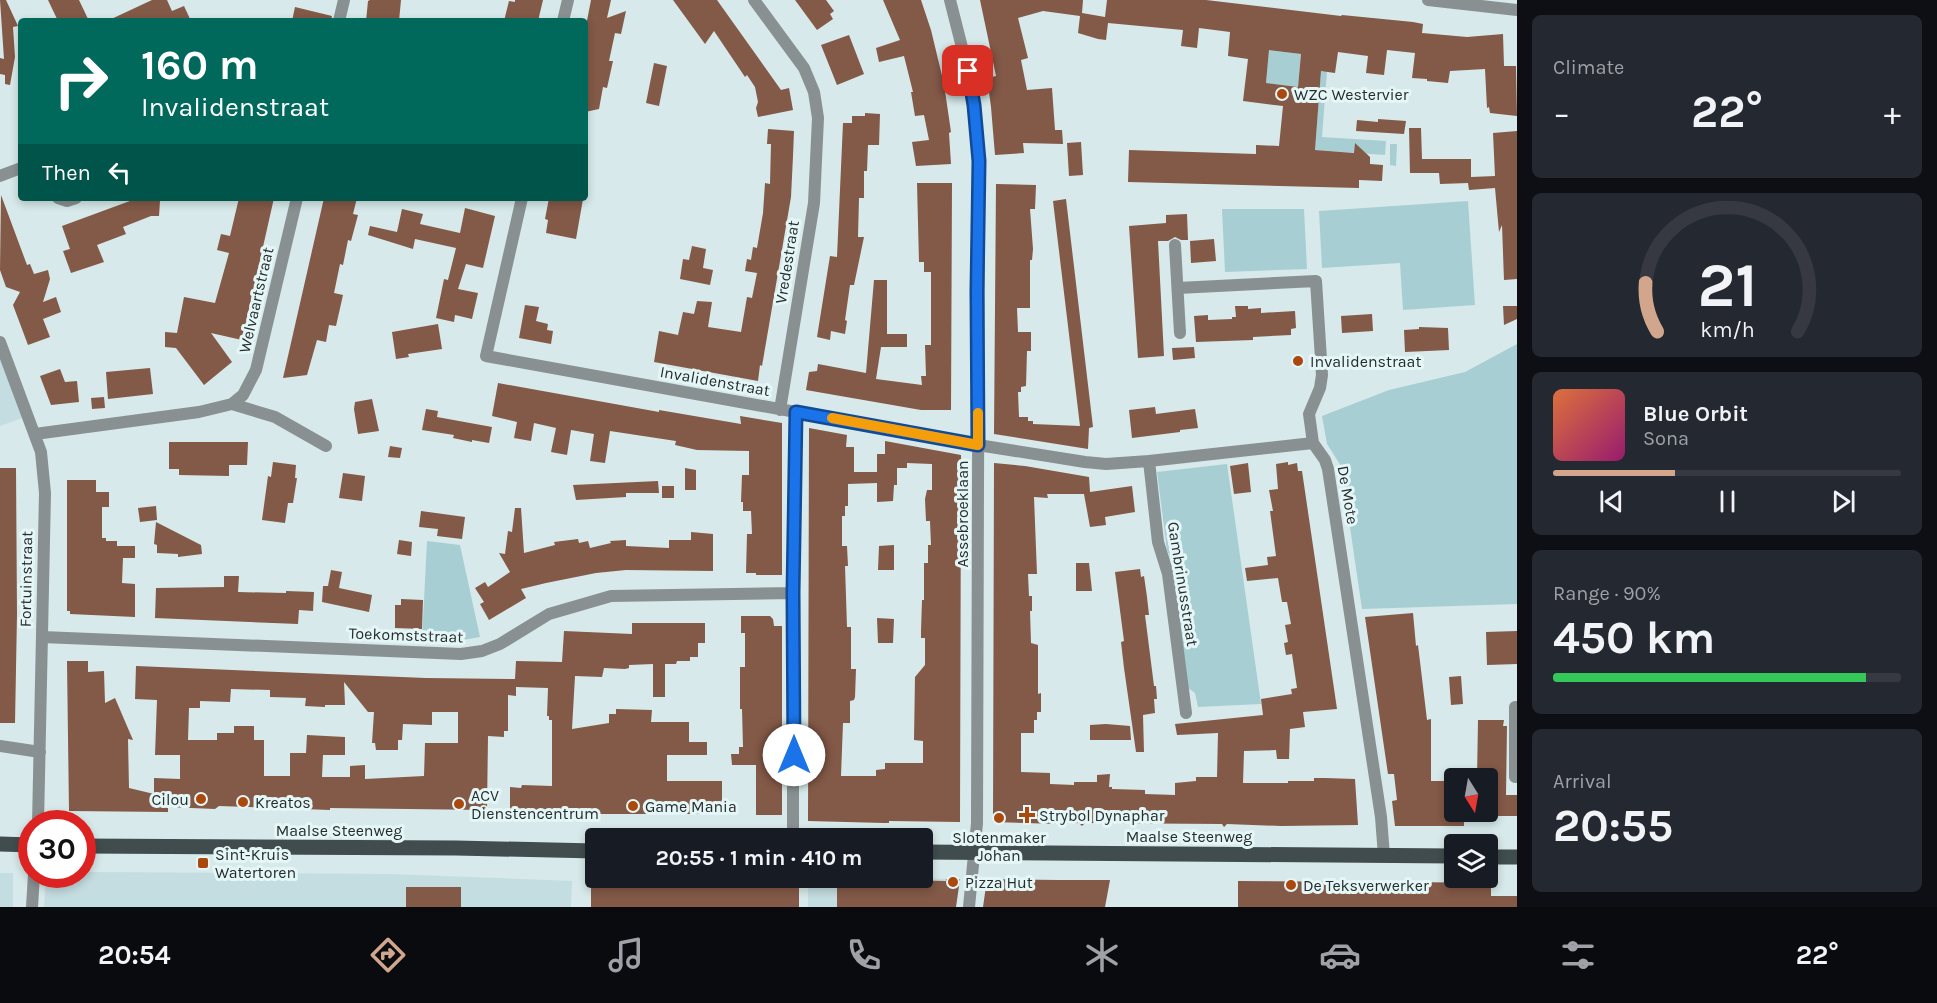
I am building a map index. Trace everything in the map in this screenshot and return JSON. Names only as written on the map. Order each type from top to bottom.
[{"type":"main road","points":[[0,844],[18,845]]},
{"type":"main road","name":"Maalse Steenweg","points":[[96,846],[585,851]]},
{"type":"main road","name":"Maalse Steenweg","points":[[933,852],[1444,856]]},
{"type":"main road","points":[[1498,857],[1517,857]]},
{"type":"street","points":[[340,18],[344,0]]},
{"type":"street","points":[[564,18],[568,0]]},
{"type":"street","name":"Vredestraat","points":[[754,0],[804,68],[814,92],[818,118],[814,203],[780,410]]},
{"type":"street","name":"Assebroeklaan","points":[[950,0],[968,71],[979,149],[975,852],[969,907]]},
{"type":"street","points":[[1428,0],[1517,10]]},
{"type":"street","points":[[0,176],[18,169]]},
{"type":"street","name":"Welvaartstraat","points":[[232,404],[243,395],[256,370],[296,201]]},
{"type":"street","name":"Invalidenstraat","points":[[521,201],[486,356],[978,445],[1106,464],[1313,443]]},
{"type":"street","points":[[1175,245],[1180,333]]},
{"type":"street","name":"De Mote","points":[[1178,288],[1316,281],[1323,375],[1309,414],[1313,443],[1325,460],[1328,469],[1381,817],[1384,856]]},
{"type":"street","name":"Fortuinstraat","points":[[0,342],[41,452],[45,493],[38,810]]},
{"type":"street","points":[[35,435],[199,412],[232,404],[275,417],[326,446]]},
{"type":"street","points":[[793,828],[796,412]]},
{"type":"street","name":"Gambrinusstraat","points":[[1149,461],[1158,542],[1168,574],[1186,713]]},
{"type":"street","name":"Toekomststraat","points":[[42,637],[461,654],[500,645],[549,614],[611,596],[793,593]]},
{"type":"street","points":[[1517,707],[1515,707],[1515,777],[1517,777]]},
{"type":"street","points":[[0,746],[40,752]]},
{"type":"street","points":[[32,907],[33,888]]},
{"type":"shaded area","points":[[1323,44],[1329,45],[1322,137],[1386,141],[1385,155],[1315,150]]},
{"type":"shaded area","points":[[1269,50],[1301,54],[1298,87],[1266,83]]},
{"type":"shaded area","points":[[1390,144],[1397,144],[1396,166],[1390,165]]},
{"type":"shaded area","points":[[1468,201],[1475,305],[1403,310],[1400,263],[1322,268],[1319,211]]},
{"type":"shaded area","points":[[1222,209],[1304,209],[1307,269],[1225,272]]},
{"type":"shaded area","points":[[1517,344],[1517,604],[1362,609],[1341,466],[1327,444],[1322,416],[1389,390],[1465,372]]},
{"type":"shaded area","points":[[6,359],[28,416],[0,426],[0,361]]},
{"type":"shaded area","points":[[1227,464],[1261,704],[1198,707],[1195,693],[1188,688],[1173,564],[1167,550],[1157,472]]},
{"type":"shaded area","points":[[427,541],[460,545],[480,637],[457,641],[422,640]]},
{"type":"shaded area","points":[[96,872],[391,874],[572,881],[571,907],[44,907],[45,888],[96,888]]},
{"type":"shaded area","points":[[0,873],[13,873],[13,907],[0,907]]},
{"type":"shaded area","points":[[933,879],[960,879],[956,907],[808,907],[808,888],[933,888]]},
{"type":"building","points":[[0,0],[6,0],[18,26],[13,27],[15,57],[10,85],[5,84],[5,75],[0,74],[0,58],[4,59]]},
{"type":"building","points":[[48,0],[79,0],[88,18],[57,18]]},
{"type":"building","points":[[152,0],[167,0],[172,11],[184,6],[190,18],[113,18]]},
{"type":"building","points":[[401,0],[399,18],[366,18],[368,1]]},
{"type":"building","points":[[515,0],[543,0],[539,18],[505,18],[509,1],[515,2]]},
{"type":"building","points":[[591,0],[611,0],[607,18],[626,11],[621,34],[615,33],[609,61],[613,61],[607,88],[603,87],[599,109],[588,111],[588,18]]},
{"type":"building","points":[[673,0],[717,0],[781,90],[789,88],[793,110],[758,117],[755,87],[747,75],[745,77],[714,31],[705,44]]},
{"type":"building","points":[[795,0],[826,0],[834,11],[830,14],[833,19],[817,30]]},
{"type":"building","points":[[883,0],[921,0],[944,84],[951,132],[949,133],[951,164],[916,166],[912,142],[929,140],[924,115],[915,116],[911,92],[913,92],[904,56],[879,62],[876,48],[900,40]]},
{"type":"building","points":[[980,0],[1083,0],[1082,13],[1105,17],[1107,0],[1206,0],[1413,22],[1423,24],[1422,33],[1467,37],[1503,34],[1504,66],[1516,66],[1517,116],[1490,113],[1489,107],[1487,108],[1485,69],[1450,71],[1448,83],[1427,81],[1427,79],[1412,78],[1415,53],[1387,50],[1384,75],[1366,73],[1368,56],[1338,52],[1335,73],[1321,71],[1315,150],[1354,153],[1355,143],[1370,157],[1370,164],[1383,165],[1382,181],[1359,180],[1359,188],[1128,182],[1129,150],[1256,154],[1256,145],[1279,146],[1283,106],[1243,101],[1248,59],[1228,56],[1230,32],[1199,28],[1197,48],[1181,46],[1183,30],[1108,23],[1106,40],[1078,33],[1080,16],[1043,11],[1018,18],[1028,58],[1021,60],[1027,90],[1052,88],[1055,130],[1062,130],[1063,144],[1023,143],[1024,153],[995,155],[987,78],[996,76]],"holes":[[[1269,50],[1301,54],[1298,87],[1266,83]]]},
{"type":"building","points":[[295,7],[332,16],[332,18],[293,18]]},
{"type":"building","points":[[849,35],[864,74],[837,85],[821,45]]},
{"type":"building","points":[[654,63],[667,66],[659,106],[646,103]]},
{"type":"building","points":[[865,113],[880,114],[879,145],[868,145],[867,171],[864,171],[864,198],[859,198],[858,237],[864,237],[854,285],[850,285],[845,334],[831,331],[830,340],[817,337],[830,256],[837,257],[843,123],[852,123],[852,116],[865,116]]},
{"type":"building","points":[[1378,119],[1406,121],[1404,134],[1356,131],[1357,120],[1378,122]]},
{"type":"building","points":[[1409,128],[1421,128],[1422,159],[1471,159],[1471,177],[1495,176],[1493,133],[1517,131],[1517,279],[1504,280],[1502,225],[1499,232],[1495,188],[1469,190],[1468,183],[1440,184],[1439,173],[1410,173]]},
{"type":"building","points":[[768,129],[794,131],[791,197],[758,381],[654,362],[659,331],[678,335],[683,312],[694,314],[697,301],[712,302],[708,327],[741,332],[747,297],[752,298],[757,273],[745,271],[747,259],[751,260],[753,247],[757,248],[765,183],[770,184],[771,144],[767,144]]},
{"type":"building","points":[[1081,142],[1083,175],[1069,176],[1067,143]]},
{"type":"building","points":[[917,183],[952,183],[951,410],[921,410],[806,390],[809,372],[817,371],[818,364],[866,373],[874,280],[887,280],[887,334],[907,334],[907,347],[881,347],[876,379],[922,385],[921,376],[926,376],[925,345],[931,345],[931,272],[924,272],[924,262],[919,262]]},
{"type":"building","points":[[996,184],[1036,185],[1035,209],[1030,209],[1033,249],[1032,260],[1030,260],[1030,308],[1017,308],[1018,332],[1031,332],[1031,351],[1027,351],[1026,386],[1021,387],[1021,392],[1018,392],[1019,417],[1028,417],[1028,421],[1033,421],[1033,424],[1080,426],[1053,201],[1066,199],[1093,427],[1089,428],[1088,449],[994,434]]},
{"type":"building","points":[[1,195],[27,265],[30,264],[34,274],[48,270],[50,279],[43,302],[56,297],[61,312],[43,319],[50,337],[28,345],[13,305],[20,292],[6,287],[0,270]]},
{"type":"building","points":[[130,201],[160,201],[159,216],[151,216],[123,227],[126,234],[97,245],[104,262],[71,273],[63,251],[70,249],[62,226]]},
{"type":"building","points":[[238,201],[273,201],[242,340],[211,333],[232,362],[204,385],[176,348],[165,347],[165,332],[177,333],[184,297],[215,303],[229,253],[217,250],[221,234],[230,236]]},
{"type":"building","points":[[323,201],[356,201],[353,214],[358,215],[351,241],[348,240],[343,265],[340,264],[334,293],[343,295],[336,326],[329,325],[326,342],[317,340],[307,375],[283,378]]},
{"type":"building","points":[[548,201],[583,201],[576,239],[546,233],[548,220],[545,219]]},
{"type":"building","points":[[465,208],[495,216],[483,268],[466,264],[458,289],[478,293],[472,319],[455,315],[454,322],[436,318],[444,279],[448,280],[456,248],[415,239],[413,249],[368,235],[370,226],[397,232],[402,209],[423,214],[420,224],[460,233]]},
{"type":"building","points":[[1187,214],[1188,240],[1175,237],[1168,241],[1158,241],[1164,356],[1138,358],[1129,226],[1166,223],[1166,215]]},
{"type":"building","points":[[1214,239],[1216,261],[1191,263],[1190,241]]},
{"type":"building","points":[[692,246],[706,249],[703,268],[713,270],[710,285],[680,279],[683,259],[689,260]]},
{"type":"building","points":[[525,305],[539,307],[536,321],[548,324],[547,330],[553,331],[551,344],[519,338]]},
{"type":"building","points":[[1235,306],[1248,306],[1248,309],[1261,308],[1261,313],[1295,311],[1296,328],[1291,329],[1291,335],[1253,337],[1253,340],[1196,342],[1194,316],[1208,315],[1208,320],[1232,319],[1236,317]]},
{"type":"building","points":[[1503,306],[1517,306],[1517,319],[1504,325]]},
{"type":"building","points":[[1372,314],[1373,331],[1342,333],[1341,316]]},
{"type":"building","points":[[438,324],[442,349],[408,354],[409,357],[396,359],[392,332]]},
{"type":"building","points":[[1419,327],[1448,328],[1449,350],[1405,352],[1404,330],[1419,329]]},
{"type":"building","points":[[1194,347],[1195,358],[1173,360],[1172,348]]},
{"type":"building","points":[[150,368],[153,394],[108,399],[106,372]]},
{"type":"building","points":[[60,369],[65,382],[77,381],[79,402],[51,405],[40,376]]},
{"type":"building","points":[[498,383],[659,412],[659,410],[741,424],[740,416],[782,423],[782,575],[746,573],[747,534],[752,534],[751,511],[743,511],[743,502],[741,502],[742,475],[749,475],[749,451],[697,450],[675,445],[676,441],[610,431],[605,463],[590,461],[594,434],[571,430],[567,455],[551,452],[556,428],[534,423],[531,441],[514,438],[517,422],[492,416]]},
{"type":"building","points":[[104,397],[105,408],[92,409],[91,398]]},
{"type":"building","points":[[372,399],[379,431],[358,434],[355,402]]},
{"type":"building","points":[[1155,407],[1156,414],[1195,409],[1198,428],[1132,438],[1129,410]]},
{"type":"building","points":[[426,409],[438,411],[437,417],[492,427],[489,443],[472,440],[472,442],[453,438],[454,435],[422,430]]},
{"type":"building","points":[[809,428],[847,435],[846,447],[854,447],[854,472],[877,472],[877,454],[885,454],[885,441],[961,455],[960,822],[808,821]],"holes":[[[907,463],[932,464],[932,490],[927,490],[925,499],[926,521],[930,521],[931,545],[928,545],[928,563],[924,563],[924,600],[922,600],[921,638],[925,638],[925,665],[915,677],[914,740],[923,741],[923,763],[885,763],[885,769],[876,770],[876,776],[841,776],[843,723],[850,723],[850,701],[855,697],[856,669],[851,669],[851,627],[847,627],[845,566],[848,566],[847,546],[842,546],[842,516],[845,516],[845,506],[848,506],[848,484],[877,483],[877,502],[893,501],[894,485],[897,485],[897,468],[907,468]]]},
{"type":"building","points":[[169,442],[248,442],[247,465],[229,465],[229,476],[179,475],[179,469],[169,469]]},
{"type":"building","points":[[390,446],[402,448],[400,458],[388,457]]},
{"type":"building","points":[[273,462],[296,465],[295,478],[297,478],[293,503],[288,503],[285,523],[262,520],[268,476],[271,477]]},
{"type":"building","points":[[1288,462],[1288,465],[1297,463],[1298,471],[1302,471],[1337,709],[1303,712],[1305,727],[1290,729],[1289,759],[1277,759],[1276,750],[1244,751],[1243,783],[1288,783],[1288,781],[1314,781],[1314,778],[1355,779],[1358,825],[1227,824],[1224,827],[1222,824],[1085,823],[1082,826],[1079,823],[993,822],[994,463],[1089,477],[1090,492],[1132,486],[1135,512],[1105,517],[1106,525],[1090,527],[1084,494],[1047,494],[1048,498],[1034,497],[1037,574],[1028,574],[1029,596],[1032,596],[1031,643],[1038,645],[1038,694],[1041,693],[1041,712],[1037,712],[1037,720],[1034,720],[1034,733],[1021,733],[1021,772],[1050,773],[1050,784],[1074,785],[1074,782],[1097,782],[1097,775],[1110,774],[1109,787],[1112,789],[1145,790],[1145,794],[1175,795],[1175,783],[1196,781],[1196,777],[1217,777],[1218,733],[1177,735],[1175,724],[1263,715],[1261,699],[1292,694],[1291,689],[1297,688],[1292,654],[1286,655],[1284,643],[1288,642],[1285,625],[1291,624],[1287,602],[1282,602],[1278,578],[1247,581],[1245,568],[1268,565],[1267,557],[1276,556],[1269,490],[1278,489],[1276,464]]},
{"type":"building","points":[[1248,463],[1251,492],[1234,494],[1230,466]]},
{"type":"building","points":[[0,468],[16,468],[15,723],[0,723]]},
{"type":"building","points":[[685,468],[696,470],[696,490],[685,490]]},
{"type":"building","points":[[343,473],[365,476],[362,501],[339,498]]},
{"type":"building","points":[[67,480],[96,480],[96,492],[109,492],[109,507],[102,507],[102,538],[106,538],[106,541],[117,541],[117,546],[135,546],[135,558],[123,558],[122,583],[135,584],[135,617],[70,614],[70,611],[67,611]]},
{"type":"building","points":[[658,481],[659,493],[626,493],[626,497],[576,500],[573,485]]},
{"type":"building","points":[[662,486],[674,486],[674,498],[662,498]]},
{"type":"building","points":[[156,506],[157,520],[140,522],[138,508]]},
{"type":"building","points":[[515,508],[521,508],[524,553],[555,545],[554,542],[578,539],[579,543],[588,541],[590,548],[611,543],[610,541],[626,540],[626,546],[669,548],[669,540],[691,540],[691,532],[713,534],[713,571],[626,570],[596,573],[546,583],[521,589],[526,598],[489,620],[480,604],[484,602],[475,588],[485,582],[488,587],[510,572],[499,553],[505,554],[508,531],[512,532]]},
{"type":"building","points":[[421,511],[465,517],[462,539],[437,536],[438,529],[419,527]]},
{"type":"building","points":[[156,522],[201,545],[202,554],[178,557],[178,554],[157,553],[157,545],[154,544]]},
{"type":"building","points":[[399,540],[412,542],[411,556],[397,554]]},
{"type":"building","points":[[894,545],[894,570],[878,570],[879,546]]},
{"type":"building","points":[[1076,563],[1089,563],[1092,591],[1076,591]]},
{"type":"building","points":[[1140,569],[1141,577],[1144,576],[1147,597],[1149,615],[1145,615],[1157,699],[1154,699],[1155,713],[1143,715],[1144,752],[1136,752],[1124,668],[1121,642],[1124,641],[1115,572]]},
{"type":"building","points":[[331,570],[342,572],[339,588],[372,595],[369,612],[322,602],[323,586],[328,586]]},
{"type":"building","points":[[224,576],[239,576],[238,592],[314,592],[313,611],[299,610],[298,624],[155,618],[156,588],[224,587]]},
{"type":"building","points":[[401,599],[423,600],[422,629],[395,628],[395,605],[401,605]]},
{"type":"building","points":[[1413,613],[1427,720],[1431,719],[1431,781],[1444,781],[1444,822],[1464,822],[1464,826],[1395,826],[1392,801],[1397,800],[1394,774],[1388,774],[1365,617]]},
{"type":"building","points":[[741,616],[770,616],[774,626],[782,626],[782,815],[756,815],[756,765],[732,765],[731,754],[739,754],[739,747],[743,747],[740,667],[745,667],[745,633],[741,633]]},
{"type":"building","points":[[877,618],[894,619],[893,643],[878,643]]},
{"type":"building","points":[[632,623],[705,623],[705,643],[698,643],[698,657],[690,657],[690,661],[677,661],[676,664],[665,664],[665,697],[653,697],[653,664],[629,665],[629,668],[625,669],[604,668],[602,677],[575,676],[572,729],[609,723],[609,714],[616,714],[616,709],[652,710],[651,722],[689,722],[689,742],[707,742],[707,755],[667,755],[667,781],[722,781],[722,811],[717,811],[717,814],[571,814],[571,811],[510,810],[510,787],[552,786],[552,720],[549,720],[547,716],[548,688],[516,687],[516,696],[508,695],[508,731],[504,731],[504,737],[488,736],[487,810],[330,808],[330,810],[219,806],[215,809],[168,807],[168,812],[69,810],[67,661],[88,661],[88,672],[104,671],[105,703],[115,698],[133,740],[128,739],[129,788],[154,794],[154,778],[180,779],[180,755],[155,755],[157,700],[135,699],[136,666],[426,678],[515,679],[516,661],[562,662],[564,631],[632,634]],"holes":[[[344,682],[368,712],[374,712],[372,743],[375,743],[376,750],[398,750],[398,740],[402,740],[403,724],[432,725],[432,712],[458,712],[458,743],[425,743],[424,776],[365,779],[365,765],[350,766],[350,777],[322,777],[323,755],[345,755],[345,737],[307,735],[306,753],[290,753],[290,776],[264,776],[264,740],[254,740],[254,726],[234,726],[234,733],[217,733],[217,740],[188,740],[189,708],[200,708],[200,701],[230,702],[231,689],[270,690],[270,697],[306,698],[305,706],[325,707],[325,705],[345,705]]]},
{"type":"building","points":[[1517,631],[1517,664],[1487,665],[1486,632]]},
{"type":"building","points":[[1461,676],[1463,704],[1451,705],[1449,677]]},
{"type":"building","points":[[1478,720],[1504,720],[1503,726],[1507,726],[1506,795],[1517,795],[1517,816],[1498,816],[1498,768],[1477,768]]},
{"type":"building","points":[[1090,725],[1130,726],[1131,740],[1090,740]]},
{"type":"building","points":[[960,879],[956,907],[837,907],[837,888],[933,888],[933,881]]},
{"type":"building","points":[[987,879],[1110,880],[1105,907],[983,907]]},
{"type":"building","points":[[1408,880],[1444,882],[1444,888],[1491,888],[1491,896],[1517,896],[1517,907],[1238,907],[1238,881],[1404,882]]},
{"type":"building","points":[[406,887],[461,887],[461,907],[406,907]]},
{"type":"building","points":[[591,888],[799,888],[799,907],[591,907]]},
{"type":"slow traffic","points":[[832,418],[978,445],[978,413]]},
{"type":"place","name":"WZC Westervier","points":[[1282,94]]},
{"type":"place","name":"Invalidenstraat","points":[[1298,361]]},
{"type":"place","name":"Cilou","points":[[201,799]]},
{"type":"place","name":"Kreatos","points":[[243,802]]},
{"type":"place","name":"ACV Dienstencentrum","points":[[459,804]]},
{"type":"place","name":"Game Mania","points":[[633,806]]},
{"type":"place","name":"Strybol Dynaphar","points":[[1027,815]]},
{"type":"place","name":"Slotenmaker Johan","points":[[999,818]]},
{"type":"place","name":"Sint-Kruis Watertoren","points":[[203,863]]},
{"type":"place","name":"Pizza Hut","points":[[953,882]]},
{"type":"place","name":"De Teksverwerker","points":[[1291,885]]},
{"type":"route","points":[[794,755],[793,593],[796,412],[978,445],[977,291],[980,174],[974,105],[968,71]]}]
